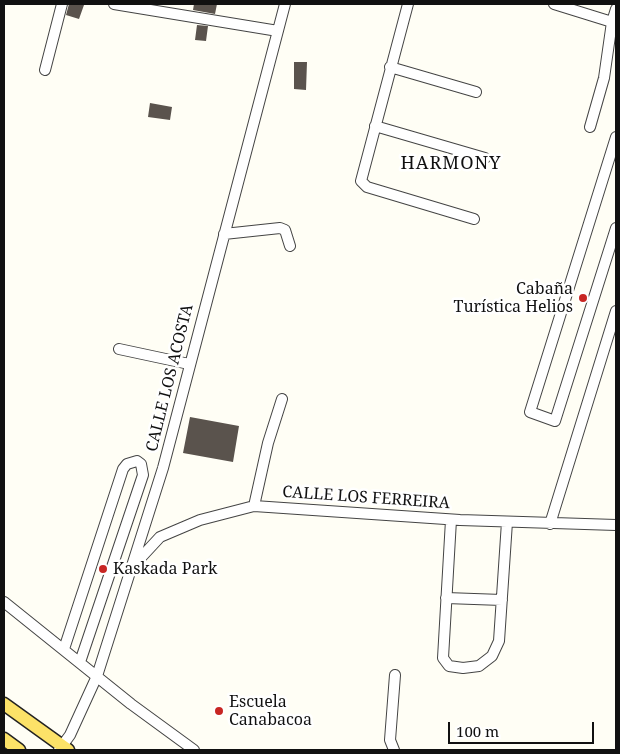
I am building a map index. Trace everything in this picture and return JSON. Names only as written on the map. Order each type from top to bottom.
[{"type":"main road","points":[[4,704],[63,749]]},
{"type":"street","points":[[45,70],[62,4]]},
{"type":"street","points":[[114,4],[278,31]]},
{"type":"street","name":"CALLE LOS ACOSTA","points":[[63,749],[97,676],[163,468],[285,4]]},
{"type":"street","points":[[408,4],[361,176],[363,185],[474,219]]},
{"type":"street","points":[[554,4],[612,22]]},
{"type":"street","points":[[590,127],[604,78],[612,22],[616,9]]},
{"type":"street","points":[[390,67],[476,92]]},
{"type":"street","points":[[375,126],[485,158]]},
{"type":"street","points":[[616,137],[530,412],[555,421],[616,228]]},
{"type":"street","points":[[224,234],[280,228],[285,230],[290,246]]},
{"type":"street","points":[[550,524],[616,311]]},
{"type":"street","points":[[118,349],[189,364]]},
{"type":"street","points":[[254,506],[268,443],[282,399]]},
{"type":"street","points":[[64,649],[123,469],[127,464],[137,461],[142,464],[143,475],[80,662]]},
{"type":"street","name":"CALLE LOS FERREIRA","points":[[131,568],[160,538],[200,520],[254,506],[451,520],[616,525]]},
{"type":"street","points":[[451,520],[443,658],[448,666],[463,668],[479,666],[492,656],[499,641],[507,522]]},
{"type":"street","points":[[446,598],[502,600]]},
{"type":"street","points":[[4,602],[194,750]]},
{"type":"street","points":[[394,750],[390,740],[395,675]]},
{"type":"building","points":[[69,4],[84,5],[79,19],[66,15]]},
{"type":"building","points":[[194,4],[217,4],[215,14],[193,10]]},
{"type":"building","points":[[197,25],[208,26],[206,41],[195,40]]},
{"type":"building","points":[[294,62],[307,62],[306,90],[294,89]]},
{"type":"building","points":[[150,103],[172,107],[170,120],[148,117]]},
{"type":"building","points":[[190,417],[239,426],[233,462],[183,453]]},
{"type":"place","name":"Cabaña Turística Helios","points":[[583,298]]},
{"type":"place","name":"Kaskada Park","points":[[103,569]]},
{"type":"place","name":"Escuela Canabacoa","points":[[219,711]]},
{"type":"district","name":"HARMONY","points":[[451,164]]}]
